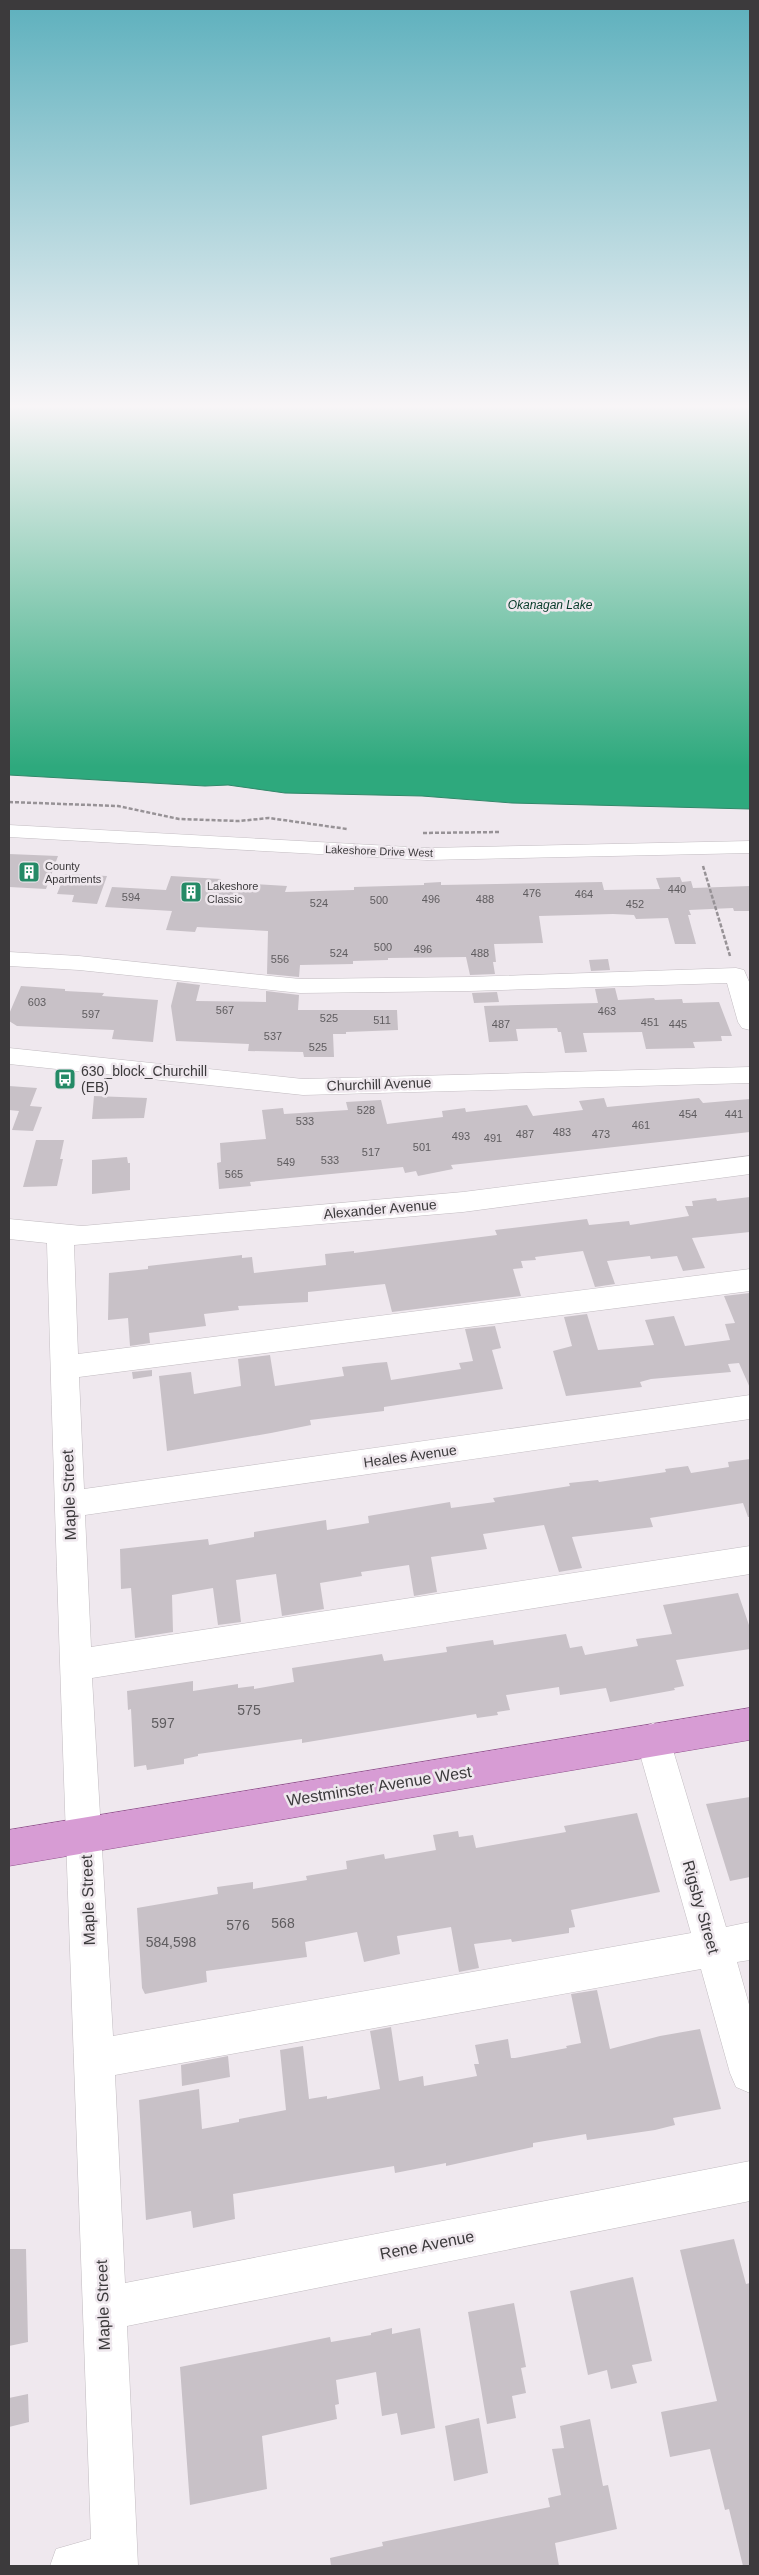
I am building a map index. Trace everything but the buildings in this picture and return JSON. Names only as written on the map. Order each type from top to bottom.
[{"type":"main road","name":"Westminster Avenue West","points":[[9,1848],[750,1724]]},
{"type":"street","name":"Lakeshore Drive West","points":[[9,831],[417,853],[750,847]]},
{"type":"street","points":[[9,959],[79,963],[300,986],[469,984],[743,974],[750,1022]]},
{"type":"street","name":"Churchill Avenue","points":[[9,1056],[303,1086],[750,1075]]},
{"type":"street","name":"Alexander Avenue","points":[[9,1229],[82,1236],[463,1202],[750,1165]]},
{"type":"street","name":"Maple Street","points":[[60,1234],[75,1665],[85,1835],[103,2309],[101,2563]]},
{"type":"street","points":[[64,1367],[750,1280]]},
{"type":"street","name":"Heales Avenue","points":[[69,1504],[750,1407]]},
{"type":"street","points":[[75,1665],[750,1560]]},
{"type":"street","name":"Rigsby Street","points":[[653,1740],[750,2073]]},
{"type":"street","points":[[94,2059],[750,1941]]},
{"type":"street","name":"Rene Avenue","points":[[103,2309],[750,2181]]},
{"type":"path","points":[[9,802],[118,806],[179,819],[239,821],[269,818],[320,827],[350,829]]},
{"type":"path","points":[[419,833],[509,832]]},
{"type":"path","points":[[697,848],[743,974]]},
{"type":"water","name":"Okanagan Lake","points":[[9,527],[750,527],[750,809],[512,803],[422,796],[285,793],[228,785],[205,786],[9,775]]},
{"type":"place","name":"County Apartments","points":[[29,872]]},
{"type":"place","name":"Lakeshore Classic","points":[[191,892]]},
{"type":"place","name":"630_block_Churchill (EB)","points":[[65,1079]]}]
